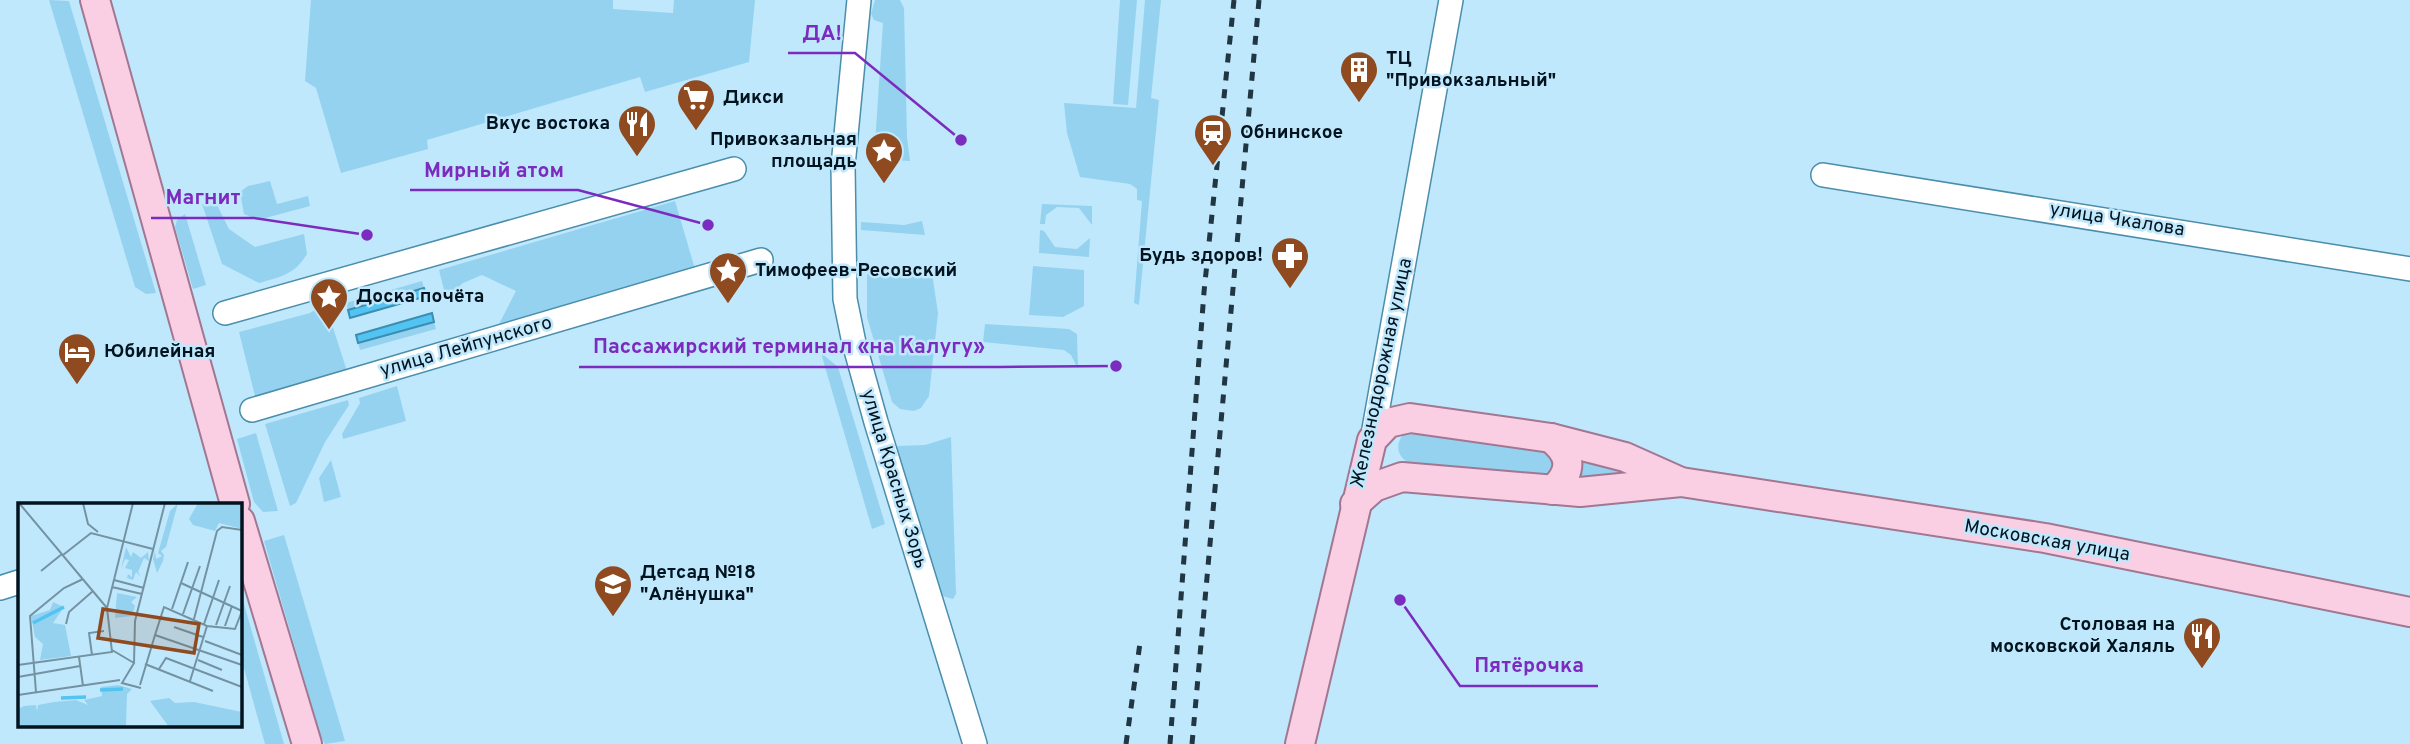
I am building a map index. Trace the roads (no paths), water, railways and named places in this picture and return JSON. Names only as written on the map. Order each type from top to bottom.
[{"type":"main road","points":[[95,0],[235,503]]},
{"type":"main road","points":[[1402,477],[1377,459],[1372,440],[1388,423],[1410,418]]},
{"type":"main road","name":"Московская улица","points":[[1410,418],[1551,438],[1625,457],[1681,482],[2045,538],[2410,612]]},
{"type":"main road","points":[[1551,438],[1563,448],[1568,463],[1566,478],[1553,490]]},
{"type":"main road","name":"Железнодорожная улица","points":[[1300,744],[1372,440]]},
{"type":"main road","name":"Московская улица","points":[[1355,504],[1374,487],[1402,477],[1553,490],[1610,491],[1681,482]]},
{"type":"main road","points":[[242,528],[307,744]]},
{"type":"street","name":"улица Красных Зорь","points":[[859,0],[843,166],[845,299],[876,422],[975,744]]},
{"type":"street","name":"Железнодорожная улица","points":[[1372,440],[1384,386],[1451,0]]},
{"type":"street","points":[[225,313],[734,169]]},
{"type":"street","name":"улица Чкалова","points":[[1823,175],[2410,269]]},
{"type":"street","name":"улица Лейпунского","points":[[251,410],[761,260]]},
{"type":"street","points":[[1384,386],[1410,418]]},
{"type":"street","points":[[0,587],[18,582]]},
{"type":"railway","points":[[1170,744],[1204,292],[1234,0]]},
{"type":"railway","points":[[1192,744],[1259,0]]},
{"type":"railway","points":[[1126,744],[1140,643]]},
{"type":"place","name":"ТЦ \"Привокзальный\"","points":[[1359,104]]},
{"type":"place","name":"Дикси","points":[[696,132]]},
{"type":"place","name":"ДА!","points":[[961,140]]},
{"type":"place","name":"Вкус востока","points":[[637,158]]},
{"type":"place","name":"Обнинское","points":[[1213,167]]},
{"type":"place","name":"Привокзальная площадь","points":[[884,185]]},
{"type":"place","name":"Мирный атом","points":[[708,225]]},
{"type":"place","name":"Магнит","points":[[367,235]]},
{"type":"place","name":"Будь здоров!","points":[[1290,290]]},
{"type":"place","name":"Тимофеев-Ресовский","points":[[728,305]]},
{"type":"place","name":"Доска почёта","points":[[329,331]]},
{"type":"place","name":"Пассажирский терминал «на Калугу»","points":[[1116,366]]},
{"type":"place","name":"Юбилейная","points":[[77,386]]},
{"type":"place","name":"Пятёрочка","points":[[1400,600]]},
{"type":"place","name":"Детсад №18 \"Алёнушка\"","points":[[613,618]]},
{"type":"place","name":"Столовая на московской Халяль","points":[[2202,670]]}]
